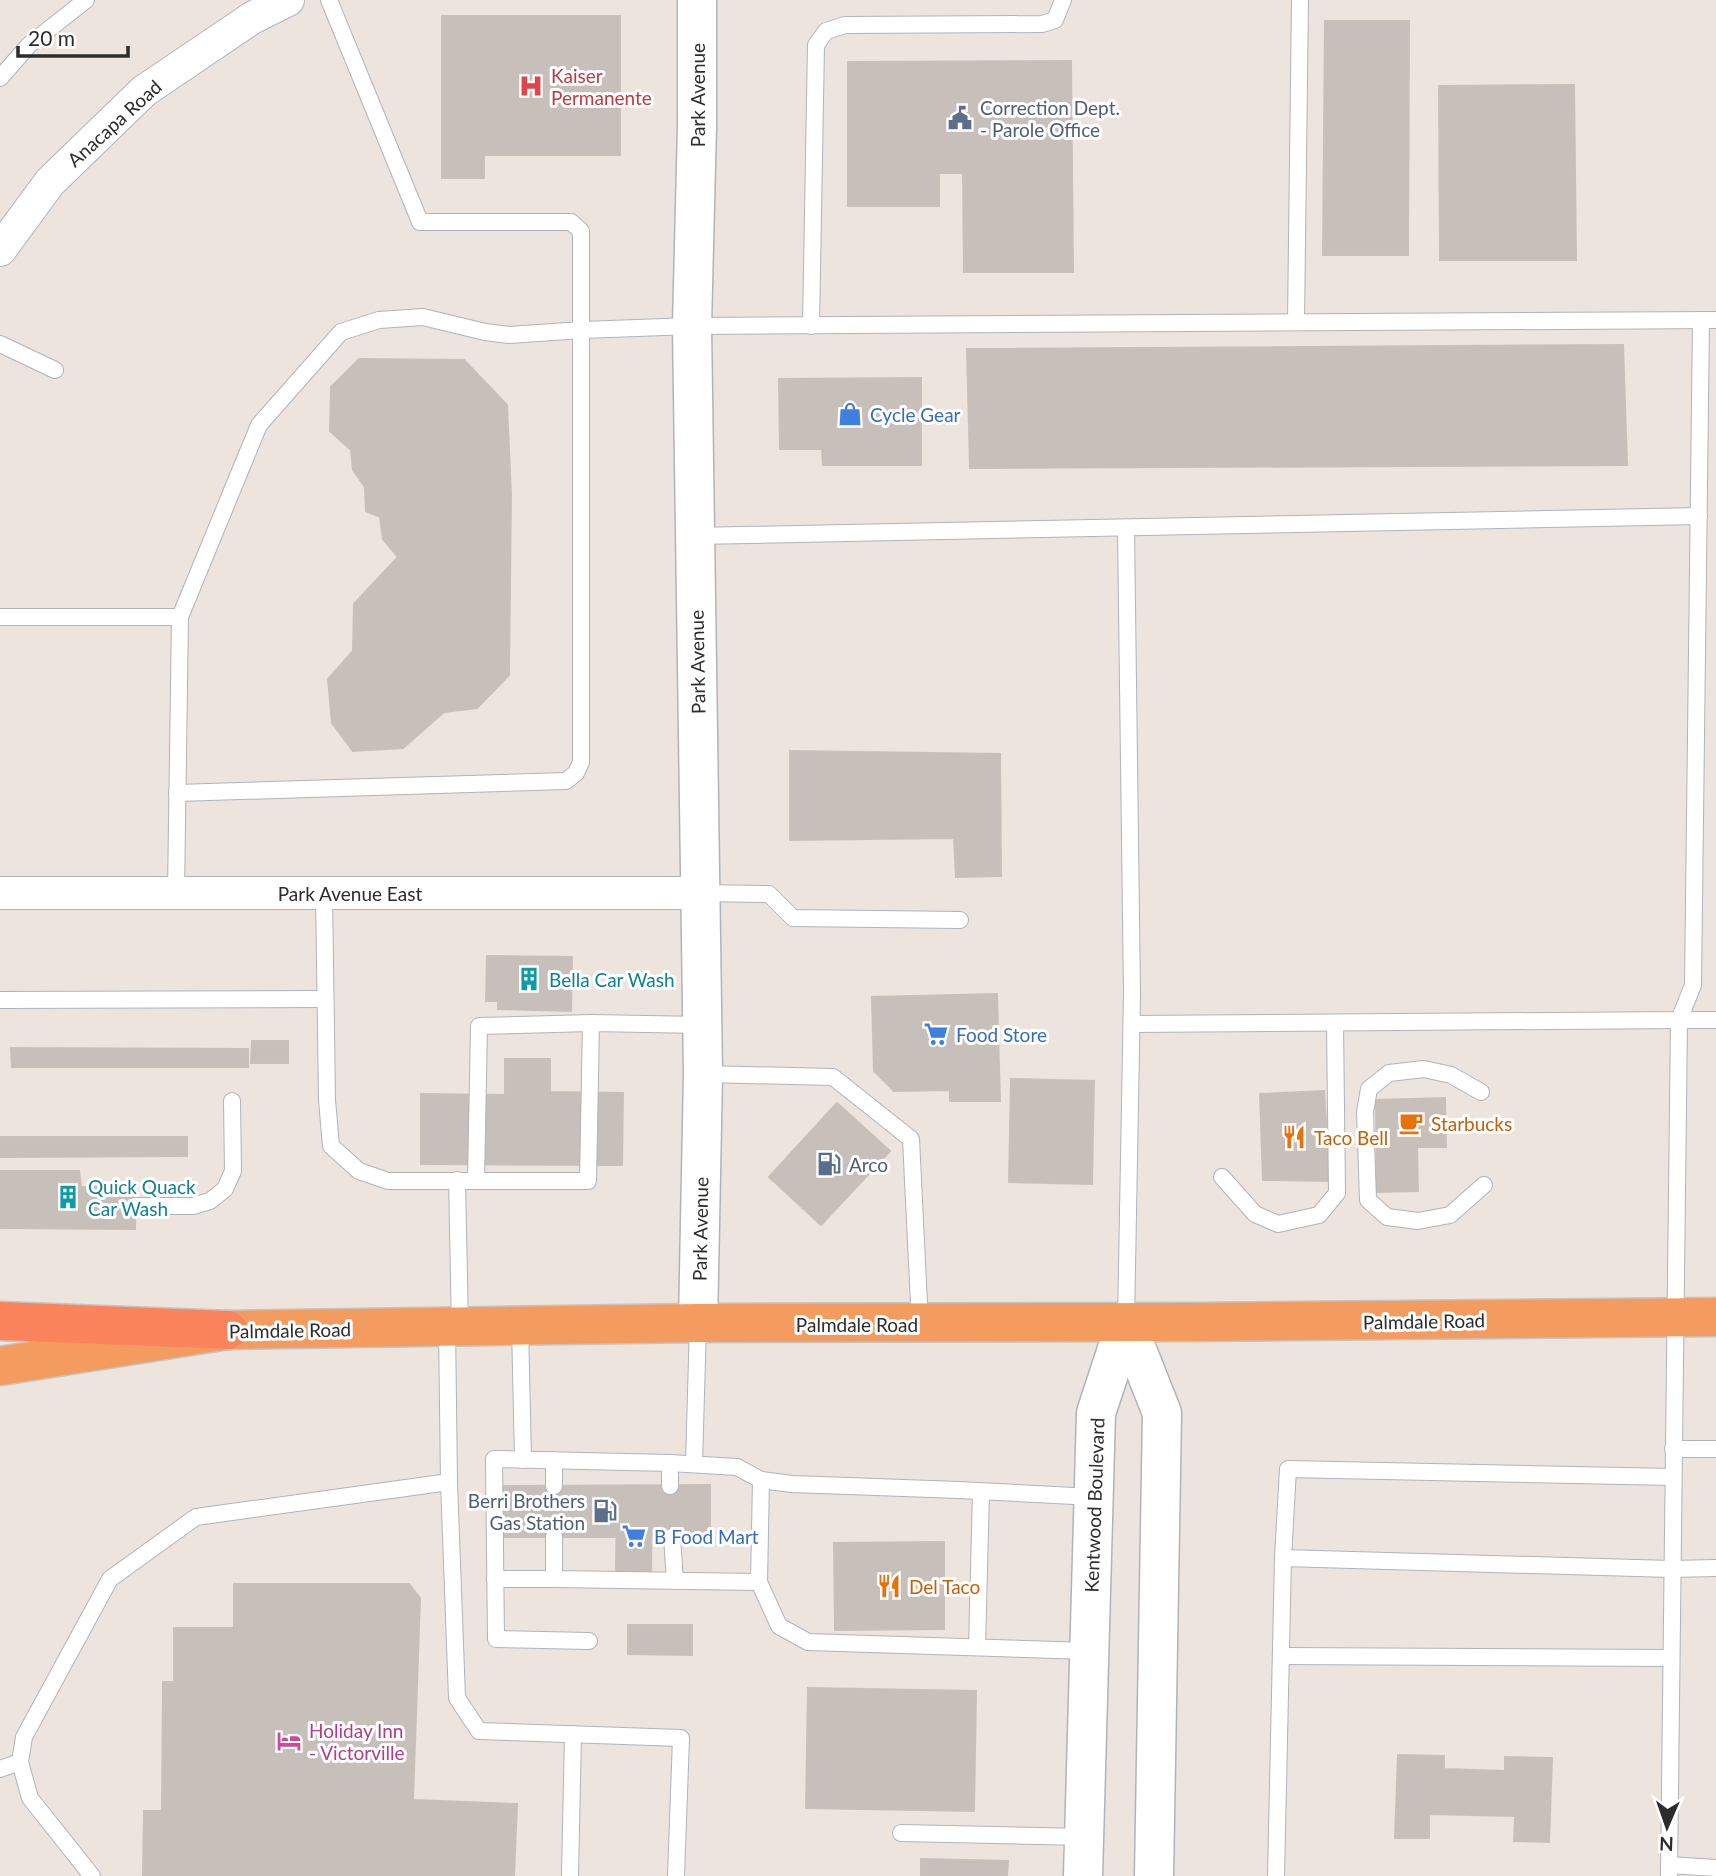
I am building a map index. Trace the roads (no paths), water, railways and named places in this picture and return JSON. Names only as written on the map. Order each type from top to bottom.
[{"type":"highway","name":"Palmdale Road","points":[[0,1366],[228,1330],[698,1323],[920,1324],[1716,1317]]},
{"type":"highway","points":[[0,1321],[228,1330]]},
{"type":"street","name":"Anacapa Road","points":[[0,250],[50,182],[144,91],[252,18],[288,0]]},
{"type":"street","name":"Park Avenue","points":[[697,0],[692,326],[703,1074],[698,1323]]},
{"type":"street","name":"Park Avenue East","points":[[0,893],[699,893]]},
{"type":"street","name":"Kentwood Boulevard","points":[[1083,1876],[1096,1413],[1126,1322]]},
{"type":"street","points":[[1126,1322],[1162,1413],[1154,1876]]},
{"type":"lane","points":[[0,78],[29,46],[86,0]]},
{"type":"lane","points":[[177,793],[566,781],[576,773],[581,762],[581,231],[571,222],[420,222],[329,0]]},
{"type":"lane","points":[[811,326],[816,46],[826,31],[845,25],[1042,24],[1055,20],[1063,0]]},
{"type":"lane","points":[[1296,322],[1300,0]]},
{"type":"lane","points":[[176,893],[180,617],[259,425],[341,332],[379,320],[423,317],[509,335],[692,326],[1709,320],[1699,516],[1693,985],[1678,1020],[1669,1871],[1716,1868]]},
{"type":"lane","points":[[0,344],[55,370]]},
{"type":"lane","points":[[695,536],[1699,516]]},
{"type":"lane","points":[[1126,528],[1132,1024],[1126,1322]]},
{"type":"lane","points":[[0,617],[180,617]]},
{"type":"lane","points":[[324,893],[327,1100],[331,1146],[359,1171],[388,1181],[588,1181],[591,1024]]},
{"type":"lane","points":[[699,893],[769,894],[793,918],[960,920]]},
{"type":"lane","points":[[0,1000],[326,999]]},
{"type":"lane","points":[[1132,1024],[1716,1020]]},
{"type":"lane","points":[[1222,1177],[1255,1214],[1279,1224],[1319,1215],[1336,1193],[1335,1023]]},
{"type":"lane","points":[[476,1180],[479,1026],[702,1025]]},
{"type":"lane","points":[[1481,1092],[1451,1075],[1424,1069],[1389,1073],[1369,1089],[1365,1112],[1368,1200],[1387,1217],[1418,1221],[1450,1215],[1484,1185]]},
{"type":"lane","points":[[703,1074],[833,1077],[911,1139],[920,1324]]},
{"type":"lane","points":[[135,1206],[192,1206],[210,1202],[225,1189],[233,1171],[232,1101]]},
{"type":"lane","points":[[457,1180],[449,1482],[457,1698],[480,1731],[681,1738],[676,1876]]},
{"type":"lane","points":[[694,1464],[698,1323]]},
{"type":"lane","points":[[520,1326],[523,1460]]},
{"type":"lane","points":[[1673,1449],[1716,1449]]},
{"type":"lane","points":[[589,1641],[496,1639],[494,1459],[694,1464],[737,1467],[761,1480],[792,1484],[1093,1497]]},
{"type":"lane","points":[[554,1460],[554,1486]]},
{"type":"lane","points":[[670,1463],[670,1486]]},
{"type":"lane","points":[[1276,1876],[1283,1558],[1288,1469],[1673,1477]]},
{"type":"lane","points":[[761,1480],[758,1582],[779,1626],[808,1642],[1089,1651]]},
{"type":"lane","points":[[92,1876],[30,1798],[20,1762],[24,1737],[110,1579],[196,1517],[449,1482]]},
{"type":"lane","points":[[977,1647],[981,1492]]},
{"type":"lane","points":[[554,1537],[554,1579]]},
{"type":"lane","points":[[672,1537],[675,1581]]},
{"type":"lane","points":[[1283,1558],[1716,1568]]},
{"type":"lane","points":[[495,1580],[758,1582]]},
{"type":"lane","points":[[1282,1656],[1671,1658]]},
{"type":"lane","points":[[570,1876],[573,1734]]},
{"type":"lane","points":[[0,1769],[20,1762]]},
{"type":"lane","points":[[901,1832],[1084,1837]]},
{"type":"place","name":"Kaiser Permanente","points":[[531,86]]},
{"type":"place","name":"Correction Dept. - Parole Office","points":[[960,118]]},
{"type":"place","name":"Cycle Gear","points":[[850,414]]},
{"type":"place","name":"Bella Car Wash","points":[[529,979]]},
{"type":"place","name":"Food Store","points":[[936,1034]]},
{"type":"place","name":"Starbucks","points":[[1411,1123]]},
{"type":"place","name":"Taco Bell","points":[[1294,1137]]},
{"type":"place","name":"Arco","points":[[829,1164]]},
{"type":"place","name":"Quick Quack Car Wash","points":[[68,1197]]},
{"type":"place","name":"Berri Brothers Gas Station","points":[[605,1511]]},
{"type":"place","name":"B Food Mart","points":[[634,1536]]},
{"type":"place","name":"Del Taco","points":[[889,1586]]},
{"type":"place","name":"Holiday Inn - Victorville","points":[[289,1741]]}]
